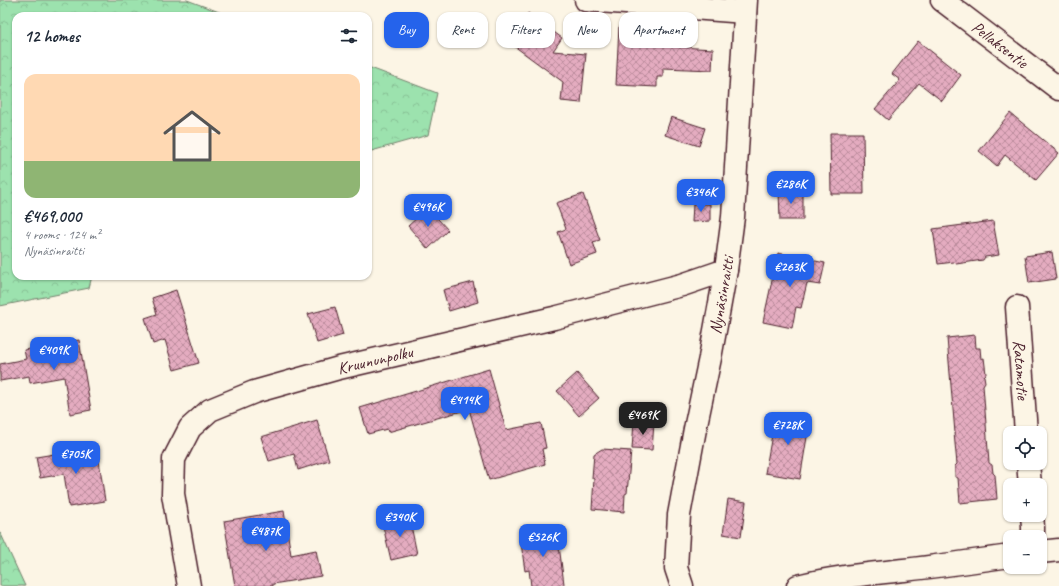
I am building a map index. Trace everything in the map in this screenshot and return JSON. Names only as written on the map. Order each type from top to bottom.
[{"type":"street","points":[[586,0],[745,6]]},
{"type":"street","name":"Pellaksentie","points":[[942,0],[1059,89]]},
{"type":"street","name":"Nynäsinraitti","points":[[682,586],[676,568],[679,515],[726,270],[733,218],[745,6]]},
{"type":"street","name":"Kruununpolku","points":[[189,586],[173,494],[174,459],[190,428],[210,410],[254,392],[339,368],[554,318],[682,285],[726,270]]},
{"type":"street","name":"Ratamotie","points":[[1017,307],[1026,426]]},
{"type":"street","points":[[1047,551],[1059,550]]},
{"type":"street","points":[[798,586],[813,582],[877,580],[951,565],[1003,557]]},
{"type":"green space","points":[[0,0],[187,0],[219,12],[12,12],[12,280],[91,280],[89,288],[0,306]]},
{"type":"green space","points":[[372,69],[437,93],[428,135],[372,151]]},
{"type":"green space","points":[[0,532],[25,586],[0,586]]},
{"type":"building","points":[[619,27],[619,48],[713,49],[712,70],[663,68],[663,77],[657,77],[657,87],[616,85]]},
{"type":"building","points":[[555,33],[562,38],[553,51],[586,54],[581,103],[561,101],[563,82],[517,48],[555,48]]},
{"type":"building","points":[[918,41],[961,75],[942,101],[919,83],[888,120],[875,109],[900,80],[892,74]]},
{"type":"building","points":[[1010,113],[1059,153],[1036,180],[1005,155],[997,166],[979,151]]},
{"type":"building","points":[[671,117],[705,128],[699,146],[665,135]]},
{"type":"building","points":[[830,133],[863,133],[864,194],[831,194]]},
{"type":"building","points":[[803,190],[803,220],[780,220],[779,191]]},
{"type":"building","points":[[583,194],[600,240],[593,242],[597,254],[569,264],[558,232],[566,229],[556,203]]},
{"type":"building","points":[[693,204],[710,204],[710,221],[692,222]]},
{"type":"building","points":[[428,208],[448,230],[428,249],[408,226]]},
{"type":"building","points":[[993,221],[999,255],[985,257],[983,260],[956,264],[954,262],[938,264],[933,229]]},
{"type":"building","points":[[1052,252],[1056,279],[1029,283],[1025,256]]},
{"type":"building","points":[[778,253],[825,263],[820,285],[807,283],[801,308],[796,307],[792,328],[763,322]]},
{"type":"building","points":[[473,282],[478,302],[449,311],[443,290]]},
{"type":"building","points":[[176,290],[199,363],[174,370],[165,340],[153,344],[145,318],[157,314],[152,298]]},
{"type":"building","points":[[335,307],[343,335],[317,343],[308,314]]},
{"type":"building","points":[[975,335],[976,348],[980,348],[981,359],[984,358],[986,374],[984,376],[985,382],[983,385],[989,463],[992,465],[993,473],[995,475],[997,499],[960,503],[958,478],[955,477],[955,466],[957,464],[947,338]]},
{"type":"building","points":[[79,340],[91,410],[70,414],[64,377],[30,383],[29,376],[0,381],[0,364],[26,359],[24,350]]},
{"type":"building","points":[[489,369],[506,430],[541,423],[546,448],[542,449],[545,464],[489,480],[469,409],[388,432],[387,429],[368,434],[360,408]]},
{"type":"building","points":[[577,373],[599,398],[579,416],[557,391]]},
{"type":"building","points":[[776,413],[810,419],[800,479],[765,473]]},
{"type":"building","points":[[317,420],[329,460],[298,470],[294,454],[269,461],[261,437]]},
{"type":"building","points":[[634,422],[654,423],[652,450],[632,449]]},
{"type":"building","points":[[97,447],[105,501],[69,507],[64,474],[40,478],[36,457]]},
{"type":"building","points":[[602,449],[631,451],[624,512],[592,509],[594,454]]},
{"type":"building","points":[[728,499],[746,502],[741,537],[723,534]]},
{"type":"building","points":[[284,511],[291,555],[316,550],[321,576],[273,584],[273,586],[235,586],[224,521]]},
{"type":"building","points":[[409,516],[417,554],[391,560],[382,522]]},
{"type":"building","points":[[557,530],[564,584],[559,586],[531,586],[529,570],[525,571],[520,536],[525,536],[525,532]]}]
